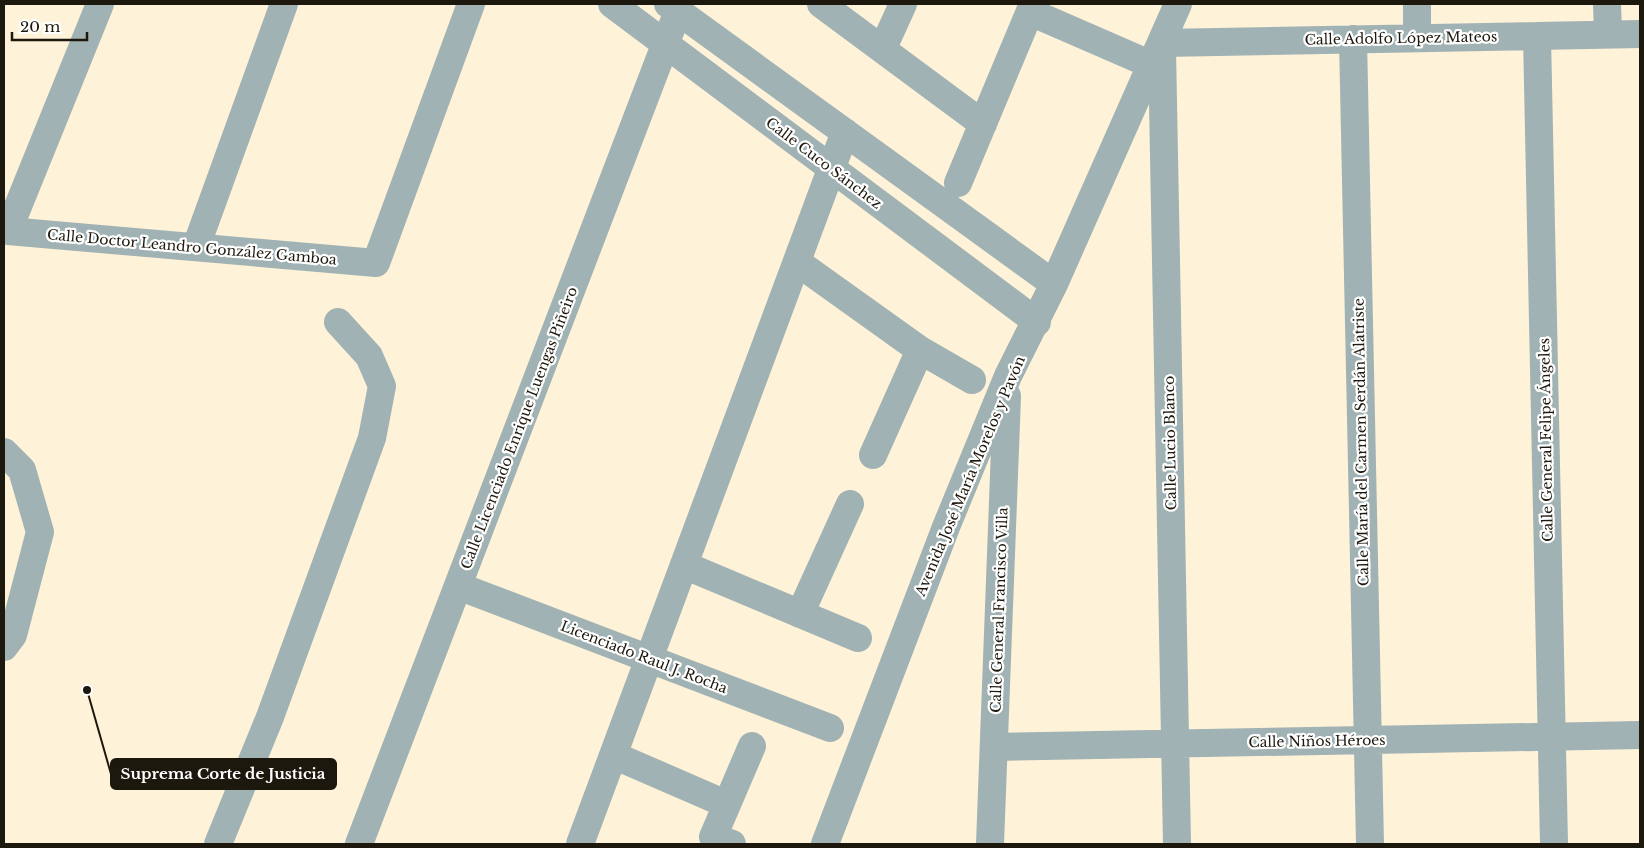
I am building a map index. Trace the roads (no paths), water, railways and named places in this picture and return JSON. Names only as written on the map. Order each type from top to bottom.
[{"type":"street","name":"Calle Doctor Leandro González Gamboa","points":[[100,4],[8,231],[376,263],[471,4]]},
{"type":"street","points":[[196,247],[284,4]]},
{"type":"street","name":"Calle Cuco Sánchez","points":[[612,4],[1037,322]]},
{"type":"street","points":[[822,4],[983,124]]},
{"type":"street","points":[[883,48],[903,4]]},
{"type":"street","name":"Avenida José María Morelos y Pavón","points":[[824,844],[946,527],[1008,376],[1037,322],[1178,4]]},
{"type":"street","points":[[1416,4],[1418,38]]},
{"type":"street","points":[[1607,4],[1608,34]]},
{"type":"street","points":[[673,7],[1054,284]]},
{"type":"street","name":"Calle Licenciado Enrique Luengas Piñeiro","points":[[359,844],[666,44],[673,7]]},
{"type":"street","points":[[958,183],[1032,8]]},
{"type":"street","name":"Calle Adolfo López Mateos","points":[[1032,8],[1157,54],[1353,39],[1640,34]]},
{"type":"street","name":"Calle General Felipe Ángeles","points":[[1537,36],[1554,844]]},
{"type":"street","name":"Calle María del Carmen Serdán Alatriste","points":[[1353,39],[1370,844]]},
{"type":"street","name":"Calle Lucio Blanco","points":[[1157,54],[1177,844]]},
{"type":"street","points":[[580,844],[845,132]]},
{"type":"street","points":[[797,262],[920,350],[972,380]]},
{"type":"street","points":[[218,844],[270,717],[372,438],[382,386],[369,356],[338,322]]},
{"type":"street","points":[[873,455],[920,350]]},
{"type":"street","name":"Calle General Francisco Villa","points":[[990,844],[1008,376]]},
{"type":"street","points":[[4,452],[22,470],[40,532],[13,636],[4,647]]},
{"type":"street","points":[[800,614],[850,504]]},
{"type":"street","points":[[684,565],[858,638]]},
{"type":"street","name":"Licenciado Raul J. Rocha","points":[[458,586],[830,728]]},
{"type":"street","name":"Calle Niños Héroes","points":[[994,747],[1640,735]]},
{"type":"street","points":[[732,844],[713,837],[752,746]]},
{"type":"street","points":[[613,755],[726,804]]},
{"type":"place","name":"Suprema Corte de Justicia","points":[[87,690]]}]
